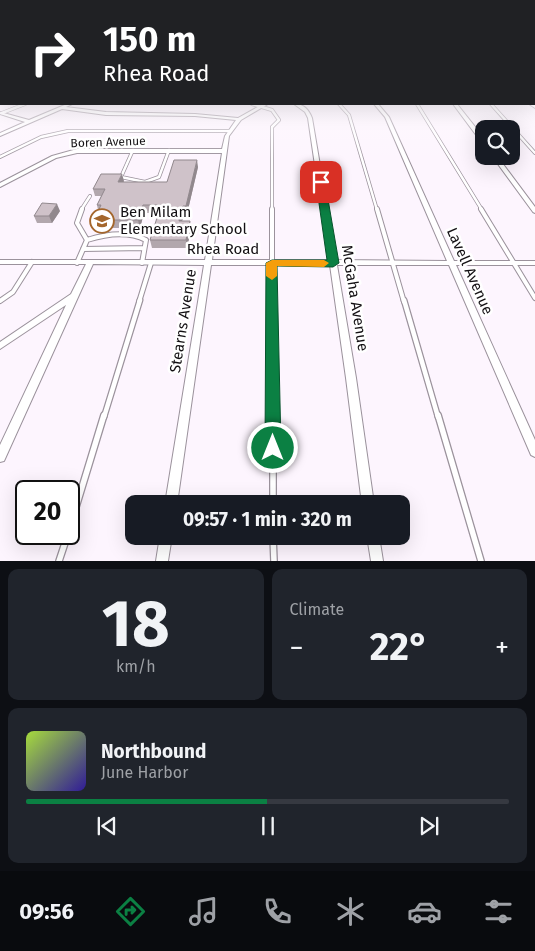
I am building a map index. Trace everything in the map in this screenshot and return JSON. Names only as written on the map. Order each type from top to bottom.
[{"type":"street","points":[[0,135],[66,106]]},
{"type":"street","name":"Stearns Avenue","points":[[172,495],[224,151],[230,131],[240,119],[262,106]]},
{"type":"street","name":"McGaha Avenue","points":[[299,106],[307,112],[310,118],[367,495]]},
{"type":"street","name":"Lavell Avenue","points":[[378,106],[387,117],[535,452]]},
{"type":"street","points":[[457,106],[475,130]]},
{"type":"street","points":[[62,108],[110,115],[202,114],[240,119]]},
{"type":"street","points":[[1,113],[29,122]]},
{"type":"street","name":"Boren Avenue","points":[[0,185],[62,154],[82,151],[133,150],[224,151]]},
{"type":"street","points":[[501,165],[535,211]]},
{"type":"street","points":[[0,177],[9,180]]},
{"type":"street","name":"Rhea Road","points":[[0,262],[535,263]]},
{"type":"street","points":[[0,457],[90,263]]},
{"type":"street","points":[[0,346],[74,296]]},
{"type":"street","points":[[162,561],[165,545]]},
{"type":"street","points":[[374,545],[377,561]]},
{"type":"lane","points":[[1,113],[19,106]]},
{"type":"lane","points":[[266,106],[275,112],[279,118],[272,127],[273,495]]},
{"type":"lane","points":[[341,106],[349,115],[481,561]]},
{"type":"lane","points":[[418,106],[535,298]]},
{"type":"lane","points":[[493,106],[535,153]]},
{"type":"lane","points":[[0,156],[41,137],[68,131],[230,131]]},
{"type":"lane","points":[[133,150],[122,177],[145,182],[159,177],[169,150]]},
{"type":"lane","points":[[87,240],[76,226],[77,220],[90,196]]},
{"type":"lane","points":[[87,240],[103,236],[140,237],[146,240],[142,263]]},
{"type":"lane","points":[[77,263],[87,240]]},
{"type":"lane","points":[[83,249],[144,248]]},
{"type":"lane","points":[[0,301],[13,292],[32,262]]},
{"type":"lane","points":[[80,493],[151,263]]},
{"type":"lane","points":[[59,561],[64,545]]},
{"type":"lane","points":[[273,545],[274,561]]},
{"type":"building","name":"Ben Milam Elementary School","points":[[174,160],[197,160],[186,206],[183,206],[179,221],[190,221],[186,240],[150,240],[161,205],[143,205],[138,220],[94,220],[101,205],[97,205],[105,189],[93,189],[101,174],[122,174],[118,182],[167,182]]},
{"type":"building","points":[[42,203],[57,204],[49,216],[34,216]]},
{"type":"slow traffic","points":[[272,276],[272,263],[324,263]]},
{"type":"place","name":"Ben Milam Elementary School","points":[[102,221]]},
{"type":"route","points":[[273,448],[272,263],[333,263],[321,182]]}]
